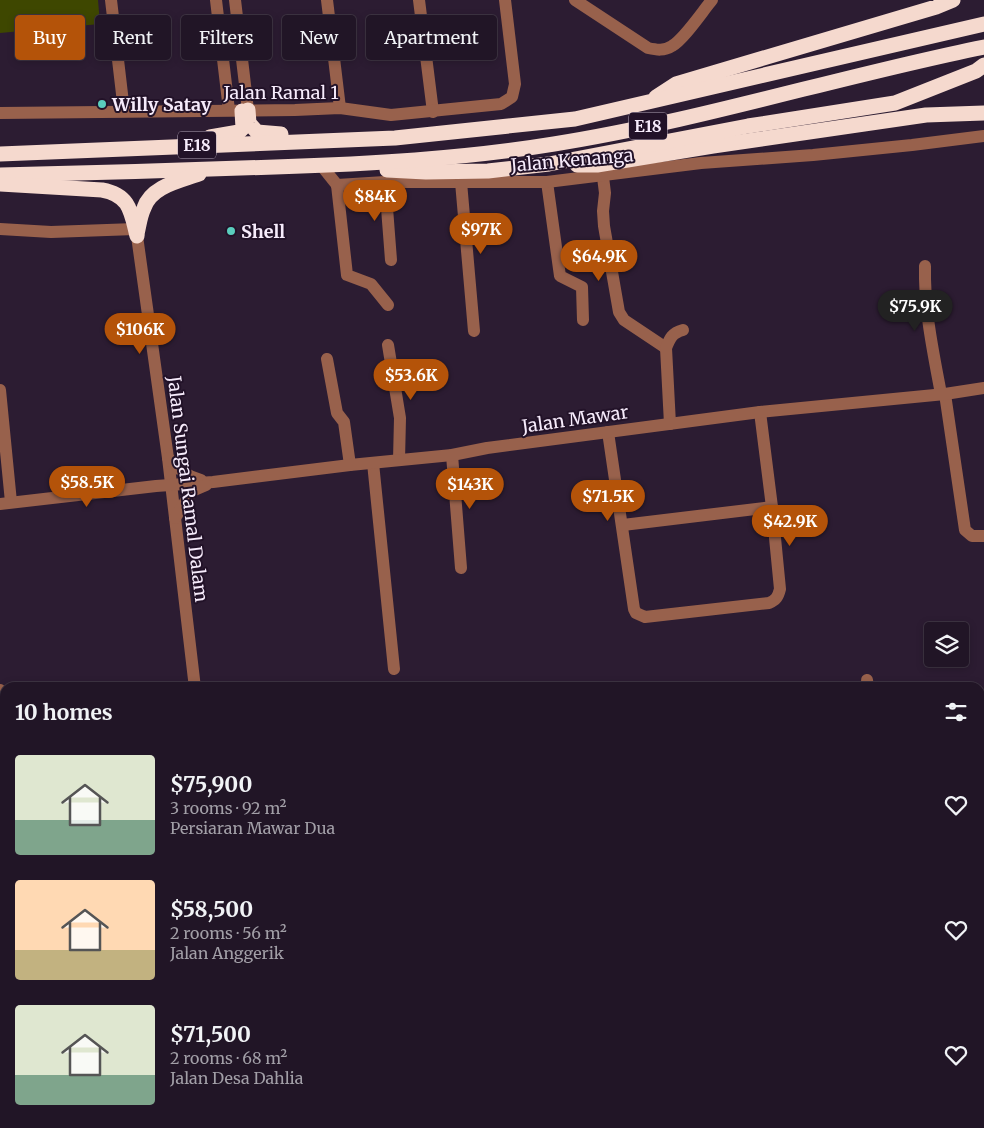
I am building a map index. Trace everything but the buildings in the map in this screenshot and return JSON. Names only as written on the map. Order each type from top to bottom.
[{"type":"highway","points":[[879,22],[924,0]]},
{"type":"highway","points":[[646,103],[676,84],[879,22],[936,7],[952,0]]},
{"type":"highway","name":"E18","points":[[0,154],[395,138],[575,119],[984,24]]},
{"type":"highway","name":"E18","points":[[0,175],[368,164],[475,156],[556,144],[661,124],[922,60],[984,48]]},
{"type":"highway","name":"E18","points":[[368,164],[382,170],[426,172],[488,171],[549,164],[748,126],[895,103],[976,71],[984,65]]},
{"type":"highway","points":[[239,110],[257,132],[395,138]]},
{"type":"highway","points":[[129,148],[239,132],[243,128],[239,110]]},
{"type":"highway","points":[[549,164],[597,165],[926,115],[984,113]]},
{"type":"highway","points":[[136,232],[144,207],[154,193],[169,185],[212,169]]},
{"type":"highway","points":[[0,184],[114,192],[124,200],[130,211],[136,232]]},
{"type":"street","points":[[111,0],[124,111]]},
{"type":"street","points":[[216,0],[239,110]]},
{"type":"street","points":[[235,0],[239,110]]},
{"type":"street","points":[[327,0],[340,108]]},
{"type":"street","points":[[419,0],[434,112]]},
{"type":"street","name":"Jalan Ramal 1","points":[[0,113],[340,108],[391,115],[501,104],[512,97],[515,84],[506,0]]},
{"type":"street","points":[[575,0],[648,48],[656,50],[672,46],[708,2]]},
{"type":"street","name":"Jalan Kenanga","points":[[337,185],[385,182],[547,182],[603,177],[701,163],[823,154],[984,136]]},
{"type":"street","points":[[321,165],[337,185],[348,275],[371,284],[388,305]]},
{"type":"street","points":[[603,177],[605,193],[604,226],[619,312],[624,320],[666,348]]},
{"type":"street","points":[[385,182],[391,260]]},
{"type":"street","points":[[461,182],[474,331]]},
{"type":"street","points":[[547,182],[560,276],[582,287],[583,320]]},
{"type":"street","points":[[0,228],[51,232],[136,232]]},
{"type":"street","name":"Jalan Sungai Ramal Dalam","points":[[136,232],[168,458],[194,682]]},
{"type":"street","points":[[925,266],[924,294],[927,323],[943,394],[965,530],[972,536],[984,536]]},
{"type":"street","points":[[670,424],[666,348],[674,332],[683,330]]},
{"type":"street","points":[[388,345],[400,418],[399,460]]},
{"type":"street","points":[[327,359],[337,413],[344,422],[350,465]]},
{"type":"street","name":"Jalan Mawar","points":[[6,503],[452,455],[760,412],[943,394],[984,388]]},
{"type":"street","points":[[0,390],[6,503]]},
{"type":"street","points":[[608,432],[636,613],[645,617],[769,602],[779,596],[780,589],[760,412]]},
{"type":"street","points":[[452,455],[461,568]]},
{"type":"street","points":[[168,458],[179,470],[190,477],[213,482]]},
{"type":"street","points":[[373,463],[394,669]]},
{"type":"street","points":[[175,518],[192,491],[213,482]]},
{"type":"street","points":[[623,525],[772,507]]},
{"type":"green space","points":[[0,0],[98,0],[99,15],[95,15],[95,24],[85,25],[85,15],[15,15],[15,32],[0,33]]},
{"type":"place","name":"Willy Satay","points":[[102,104]]},
{"type":"place","name":"Shell","points":[[231,231]]}]
